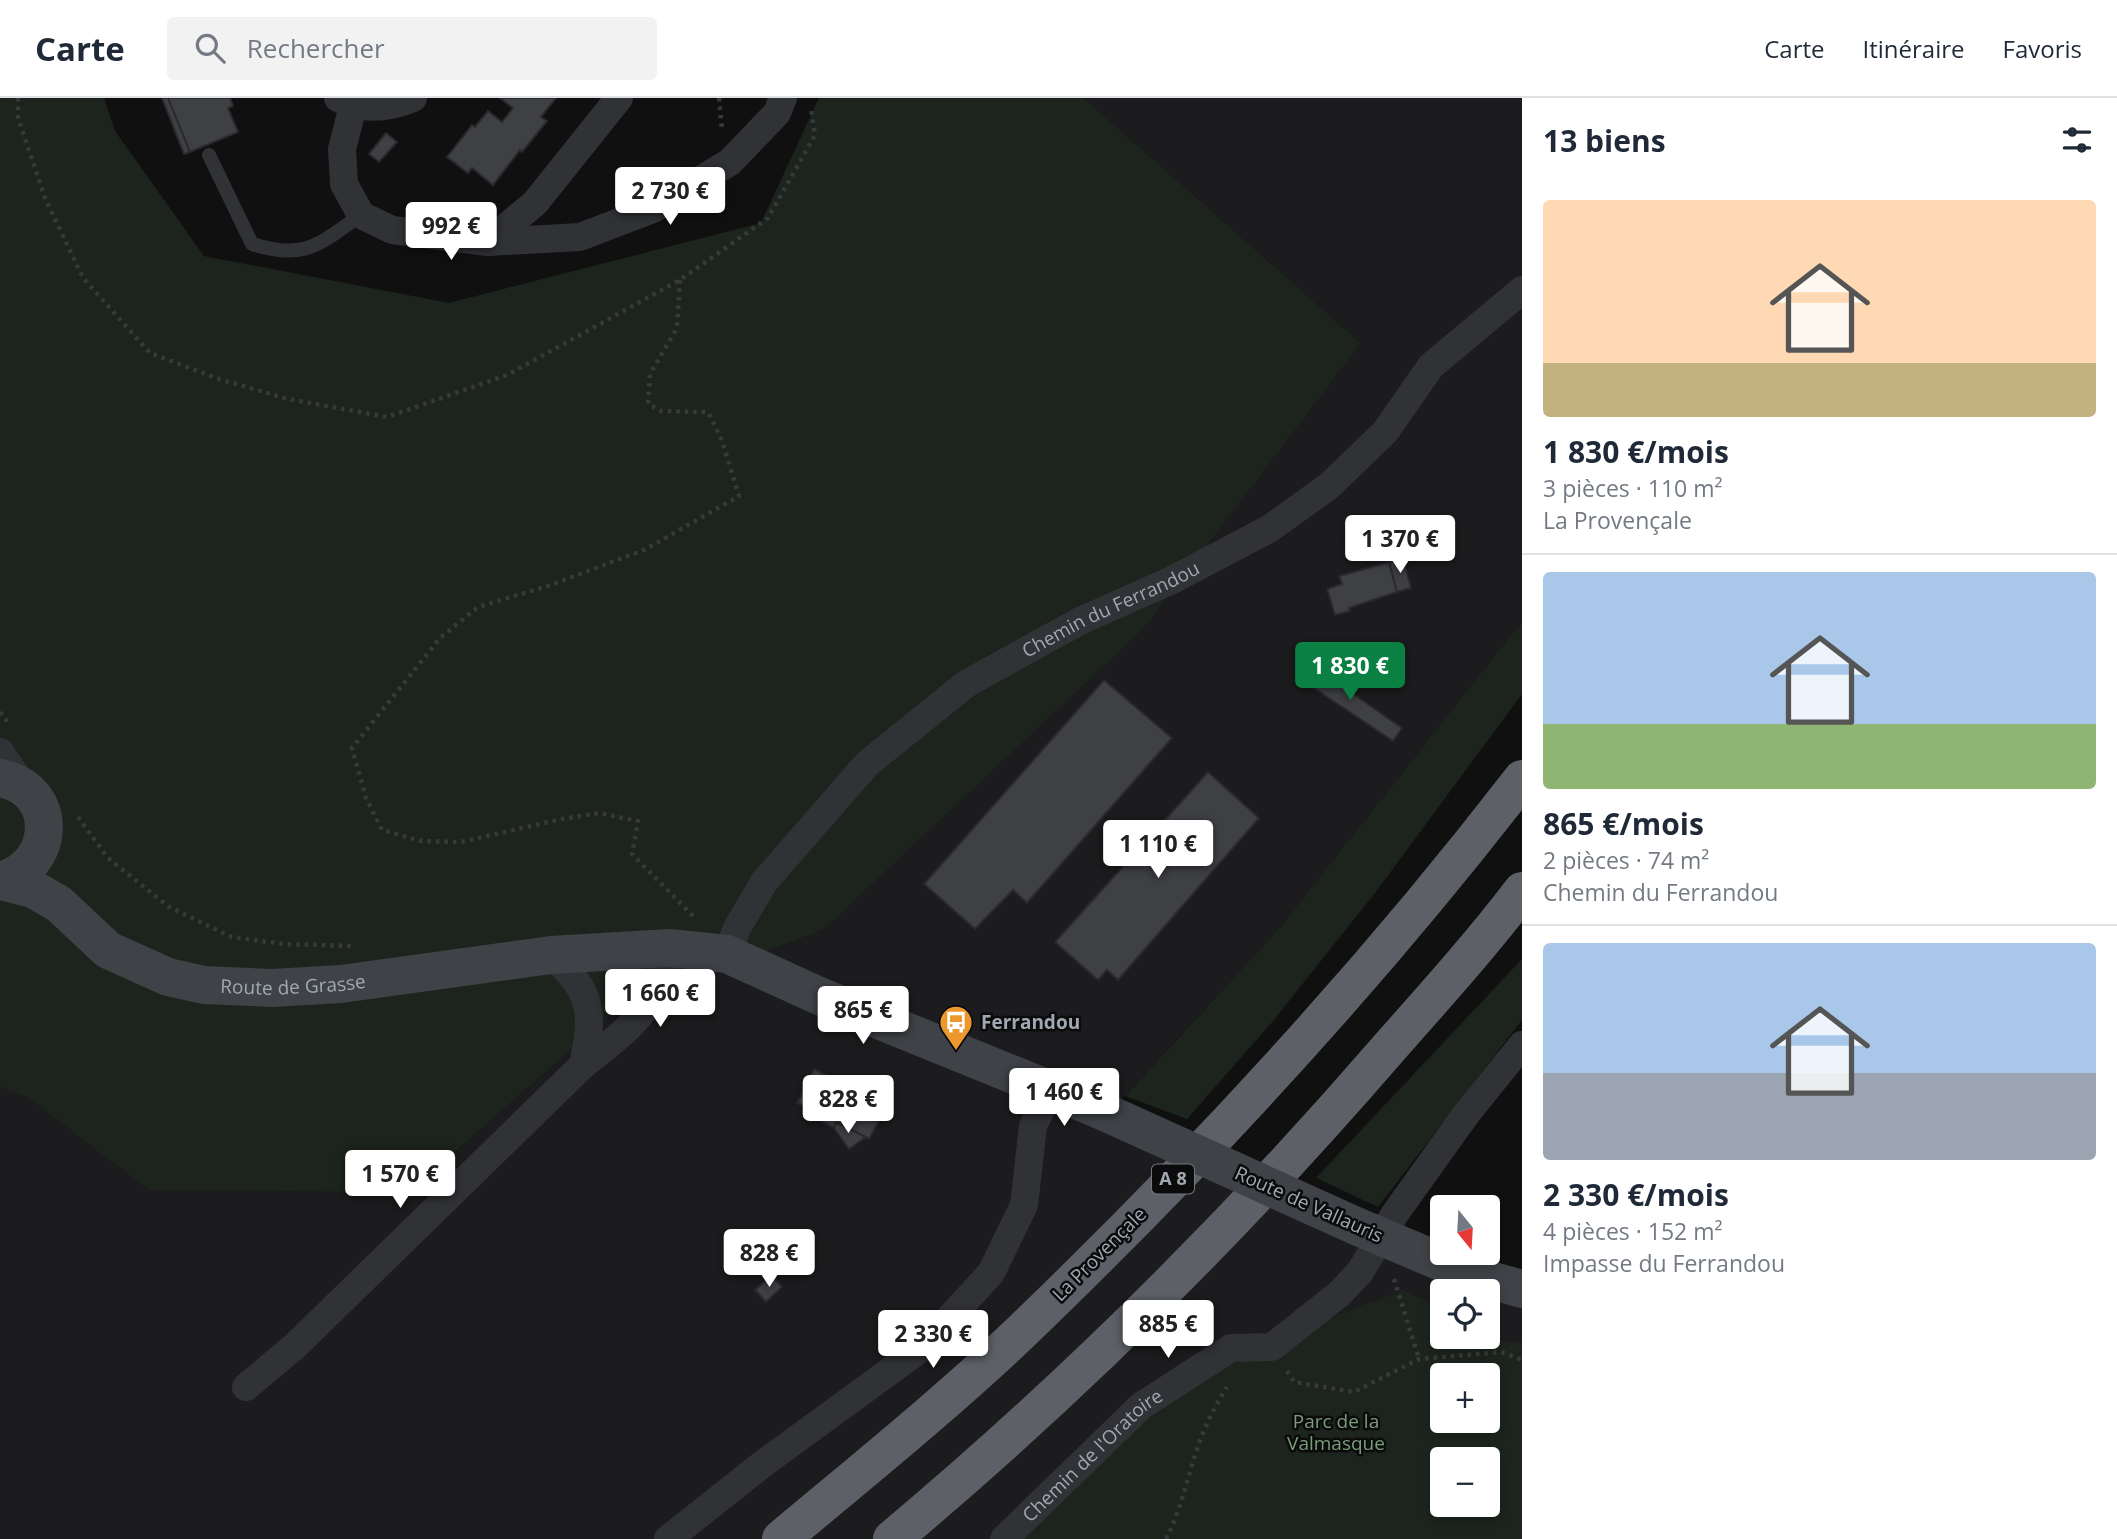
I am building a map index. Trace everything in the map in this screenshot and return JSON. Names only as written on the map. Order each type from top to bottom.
[{"type":"highway","name":"La Provençale","points":[[781,1539],[1018,1334],[1247,1104],[1364,973],[1455,865],[1522,779]]},
{"type":"highway","points":[[892,1539],[1094,1360],[1222,1233],[1509,913],[1522,891]]},
{"type":"main road","points":[[1,881],[17,876],[30,866],[39,853],[44,836],[44,819],[37,803],[13,784]]},
{"type":"main road","name":"Route de Grasse","points":[[39,853],[45,880],[59,904]]},
{"type":"main road","name":"Route de Grasse","points":[[1,881],[33,889],[59,904],[108,950],[168,977],[204,985],[272,988],[341,984],[551,955],[669,948],[727,954]]},
{"type":"main road","name":"Route de Vallauris","points":[[727,954],[817,995],[1100,1111],[1472,1275],[1522,1289]]},
{"type":"street","points":[[413,98],[392,106],[345,102],[342,149],[344,184],[361,215],[393,230],[488,242],[580,237],[653,209],[730,162],[777,114],[796,100]]},
{"type":"street","points":[[488,242],[535,203],[619,98]]},
{"type":"street","name":"Chemin du Ferrandou","points":[[727,954],[737,928],[764,882],[867,764],[966,684],[1080,621],[1172,580],[1279,522],[1338,477],[1385,432],[1431,366],[1522,290]]},
{"type":"street","points":[[8,742],[13,784]]},
{"type":"street","points":[[246,1387],[295,1346],[583,1065],[620,1035],[641,1013],[657,988],[669,948]]},
{"type":"street","points":[[551,955],[580,984],[590,1012],[583,1065]]},
{"type":"street","points":[[1272,1347],[1339,1294],[1360,1272],[1368,1231],[1522,1045]]},
{"type":"street","points":[[668,1539],[764,1463],[923,1347],[990,1273],[1024,1205],[1033,1126],[1050,1091]]},
{"type":"street","name":"Chemin de l'Oratoire","points":[[1004,1539],[1141,1406],[1231,1349],[1272,1347]]},
{"type":"lane","points":[[209,155],[252,244],[275,251],[312,248],[361,215]]},
{"type":"path","points":[[18,98],[18,118],[45,198],[83,278],[150,353],[219,379],[288,399],[387,418],[507,375],[680,281],[768,218],[815,135],[796,100]]},
{"type":"path","points":[[680,281],[677,328],[650,374],[648,404],[661,411],[708,412],[722,441],[739,496],[643,550],[551,585],[478,607],[440,638],[352,747],[366,798],[382,830],[421,841],[461,842],[599,813],[638,821],[632,853],[727,954]]},
{"type":"path","points":[[0,712],[8,742]]},
{"type":"path","points":[[77,816],[108,858],[169,907],[232,937],[283,944]]},
{"type":"path","points":[[1391,1272],[1419,1359]]},
{"type":"path","points":[[1272,1347],[1294,1382],[1354,1392],[1419,1359],[1501,1352],[1522,1360]]},
{"type":"path","points":[[1166,1539],[1176,1520],[1190,1479],[1198,1444],[1226,1388],[1234,1381]]},
{"type":"shaded area","points":[[1084,98],[1522,98],[1522,621],[1281,926],[1108,1114],[1430,1250],[1430,1265],[1465,1265],[1498,1279],[1430,1279],[1430,1349],[1500,1349],[1500,1280],[1522,1289],[1522,1539],[0,1539],[0,1087],[410,1192],[617,1009],[823,930],[1361,343]]},
{"type":"green space","points":[[0,98],[104,98],[115,131],[204,256],[449,303],[761,223],[819,98],[1084,98],[1361,343],[1144,628],[823,930],[617,1009],[410,1192],[149,1190],[28,1097],[0,1087]]},
{"type":"green space","points":[[1522,621],[1522,694],[1375,893],[1273,1021],[1187,1119],[1125,1096],[1281,926]]},
{"type":"green space","points":[[1522,959],[1522,1020],[1378,1207],[1316,1178]]},
{"type":"green space","name":"Parc de la Valmasque","points":[[1402,1290],[1430,1303],[1430,1349],[1500,1349],[1500,1341],[1522,1343],[1522,1539],[1021,1539],[1147,1416],[1217,1363]]},
{"type":"building","points":[[162,98],[168,98],[190,152],[184,154]]},
{"type":"building","points":[[168,98],[230,98],[233,106],[228,108],[238,132],[190,152]]},
{"type":"building","points":[[500,98],[556,98],[541,117],[547,121],[493,185],[472,168],[468,173],[447,157],[472,125],[475,127],[488,111],[502,122],[513,108]]},
{"type":"building","points":[[386,133],[397,142],[379,162],[369,154]]},
{"type":"building","points":[[1403,558],[1411,588],[1397,592],[1389,562]]},
{"type":"building","points":[[1389,562],[1397,592],[1335,615],[1327,589],[1342,584],[1339,576]]},
{"type":"building","points":[[1309,663],[1402,728],[1393,741],[1299,678]]},
{"type":"building","points":[[1104,680],[1172,738],[1027,903],[1013,890],[975,929],[924,884]]},
{"type":"building","points":[[1208,772],[1259,818],[1118,980],[1107,970],[1098,980],[1055,942]]},
{"type":"building","points":[[814,1069],[887,1106],[869,1139],[836,1122],[834,1128],[822,1122],[824,1116],[797,1103]]},
{"type":"building","points":[[836,1122],[866,1137],[849,1149],[834,1128]]},
{"type":"building","points":[[772,1275],[782,1287],[766,1302],[755,1290]]},
{"type":"place","name":"Ferrandou","points":[[956,1052]]}]
